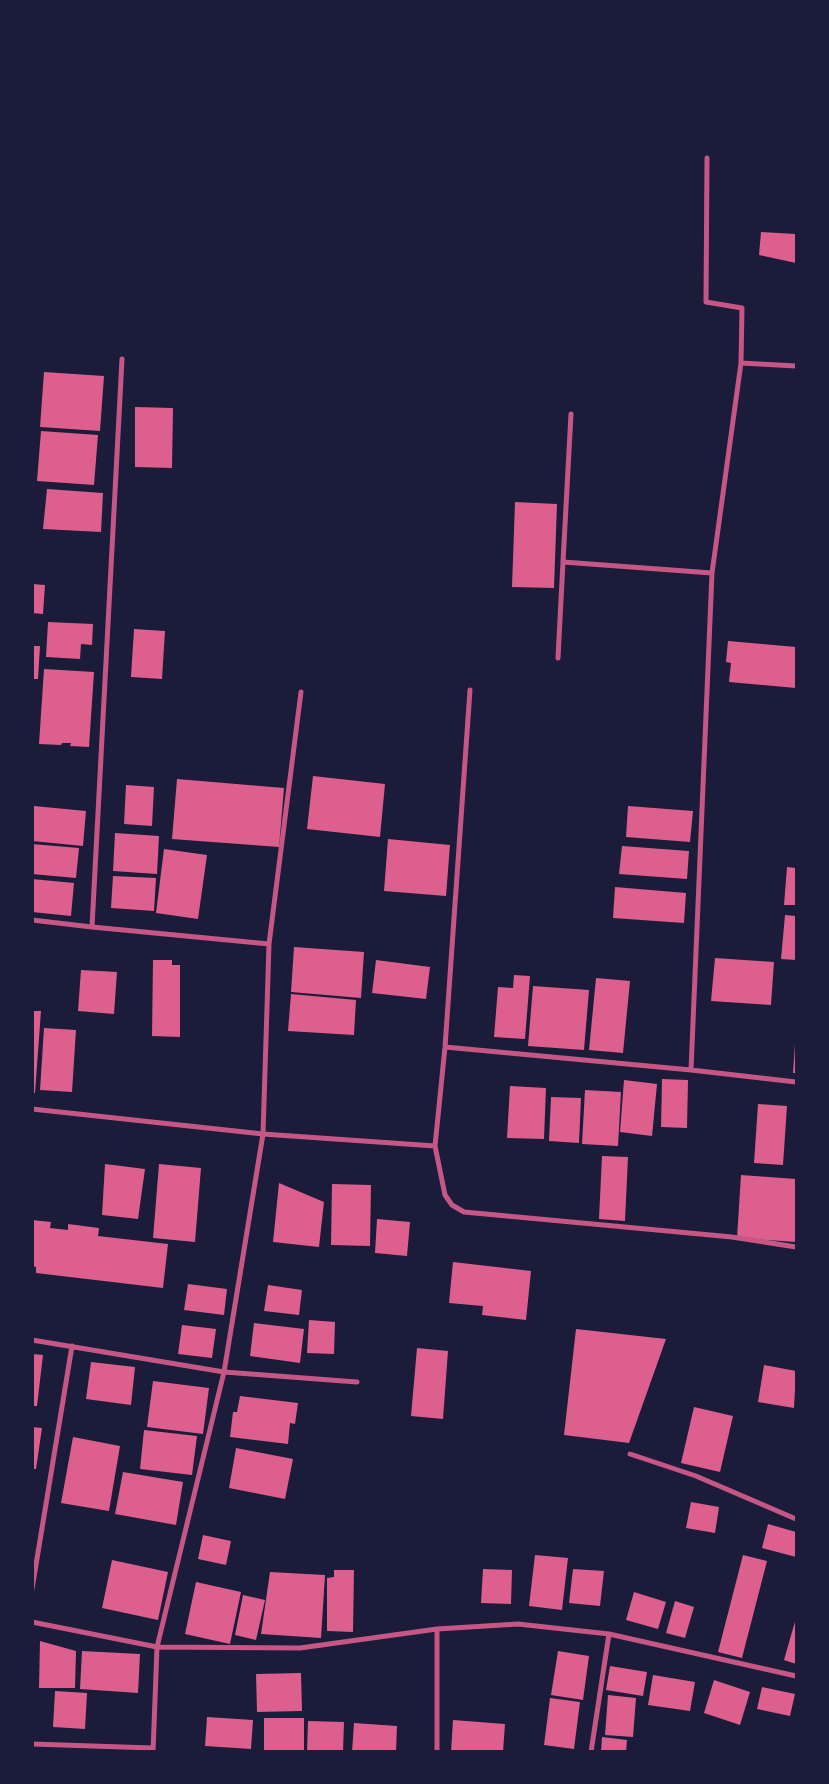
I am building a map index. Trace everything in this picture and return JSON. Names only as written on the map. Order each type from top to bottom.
[{"type":"street","points":[[691,1070],[712,573],[741,363],[742,308],[706,302],[707,158]]},
{"type":"street","points":[[92,927],[122,359]]},
{"type":"street","points":[[741,363],[796,366]]},
{"type":"street","points":[[558,658],[571,414]]},
{"type":"street","points":[[563,562],[712,573]]},
{"type":"street","points":[[470,690],[445,1047],[436,1146],[445,1195],[452,1205],[464,1212],[724,1236],[796,1247]]},
{"type":"street","points":[[32,1744],[153,1750],[157,1647],[224,1372],[263,1134],[269,944],[302,692]]},
{"type":"street","points":[[32,920],[269,944]]},
{"type":"street","points":[[445,1047],[691,1070],[796,1082]]},
{"type":"street","points":[[32,1109],[263,1134],[436,1146]]},
{"type":"street","points":[[32,1340],[224,1372],[357,1382]]},
{"type":"street","points":[[32,1589],[72,1346]]},
{"type":"street","points":[[630,1454],[696,1476],[796,1519]]},
{"type":"street","points":[[32,1622],[157,1647],[300,1648],[437,1629],[518,1624],[609,1634],[796,1676]]},
{"type":"street","points":[[437,1629],[437,1752]]},
{"type":"street","points":[[591,1752],[609,1634]]},
{"type":"building","points":[[761,232],[796,234],[796,263],[759,255]]},
{"type":"building","points":[[44,372],[104,376],[100,431],[40,427]]},
{"type":"building","points":[[135,407],[173,408],[172,468],[135,467]]},
{"type":"building","points":[[41,431],[98,435],[94,485],[37,481]]},
{"type":"building","points":[[47,489],[103,493],[101,532],[43,529]]},
{"type":"building","points":[[515,502],[557,504],[554,588],[512,587]]},
{"type":"building","points":[[32,584],[45,585],[43,614],[32,613]]},
{"type":"building","points":[[48,622],[93,624],[92,645],[81,644],[80,659],[46,657]]},
{"type":"building","points":[[134,629],[165,631],[162,679],[131,677]]},
{"type":"building","points":[[728,641],[796,647],[796,688],[729,682],[731,663],[726,662]]},
{"type":"building","points":[[32,646],[40,646],[38,679],[32,679]]},
{"type":"building","points":[[44,669],[94,672],[89,747],[70,746],[71,743],[62,743],[61,745],[39,744]]},
{"type":"building","points":[[313,776],[385,784],[380,837],[307,829]]},
{"type":"building","points":[[177,779],[284,788],[279,847],[172,839]]},
{"type":"building","points":[[126,785],[154,787],[152,826],[124,824]]},
{"type":"building","points":[[34,806],[86,811],[83,846],[32,841]]},
{"type":"building","points":[[628,806],[693,811],[690,842],[626,837]]},
{"type":"building","points":[[115,833],[159,836],[157,874],[113,871]]},
{"type":"building","points":[[388,839],[450,845],[446,896],[384,891]]},
{"type":"building","points":[[32,844],[79,848],[76,878],[32,874]]},
{"type":"building","points":[[622,846],[689,851],[687,879],[619,874]]},
{"type":"building","points":[[164,849],[207,855],[198,919],[156,913]]},
{"type":"building","points":[[787,867],[796,868],[796,905],[784,905]]},
{"type":"building","points":[[113,876],[156,878],[154,911],[111,908]]},
{"type":"building","points":[[32,879],[74,883],[71,916],[32,912]]},
{"type":"building","points":[[615,887],[686,893],[684,923],[613,918]]},
{"type":"building","points":[[785,915],[796,916],[796,960],[781,959]]},
{"type":"building","points":[[294,947],[364,952],[361,998],[291,992]]},
{"type":"building","points":[[715,958],[774,962],[771,1005],[711,1001]]},
{"type":"building","points":[[153,960],[172,960],[172,965],[180,965],[180,1037],[152,1036]]},
{"type":"building","points":[[376,960],[430,967],[426,999],[372,993]]},
{"type":"building","points":[[81,970],[117,972],[114,1014],[78,1011]]},
{"type":"building","points":[[514,975],[530,976],[525,1039],[494,1037],[498,987],[513,988]]},
{"type":"building","points":[[596,978],[630,981],[623,1053],[589,1050]]},
{"type":"building","points":[[533,986],[589,990],[584,1050],[528,1046]]},
{"type":"building","points":[[291,994],[356,1000],[354,1035],[288,1031]]},
{"type":"building","points":[[32,1011],[41,1011],[35,1093],[32,1093]]},
{"type":"building","points":[[44,1028],[76,1030],[72,1092],[40,1090]]},
{"type":"building","points":[[795,1044],[796,1073],[793,1073]]},
{"type":"building","points":[[662,1079],[688,1080],[687,1128],[661,1127]]},
{"type":"building","points":[[624,1080],[657,1084],[652,1136],[620,1132]]},
{"type":"building","points":[[510,1086],[546,1088],[544,1139],[507,1138]]},
{"type":"building","points":[[585,1090],[621,1092],[618,1146],[582,1144]]},
{"type":"building","points":[[551,1097],[581,1098],[579,1143],[549,1141]]},
{"type":"building","points":[[758,1104],[787,1106],[783,1165],[754,1163]]},
{"type":"building","points":[[602,1156],[628,1157],[625,1221],[599,1219]]},
{"type":"building","points":[[105,1164],[145,1169],[138,1219],[102,1215]]},
{"type":"building","points":[[159,1164],[201,1168],[195,1242],[153,1238]]},
{"type":"building","points":[[741,1175],[796,1179],[796,1242],[737,1238]]},
{"type":"building","points":[[279,1183],[324,1202],[319,1247],[273,1242]]},
{"type":"building","points":[[332,1184],[371,1185],[370,1246],[331,1245]]},
{"type":"building","points":[[377,1219],[410,1222],[407,1256],[375,1253]]},
{"type":"building","points":[[32,1220],[51,1222],[50,1228],[68,1230],[68,1224],[99,1228],[98,1236],[168,1244],[163,1288],[36,1273],[36,1267],[32,1266]]},
{"type":"building","points":[[453,1262],[531,1271],[526,1320],[482,1315],[483,1306],[449,1303]]},
{"type":"building","points":[[188,1284],[227,1289],[224,1315],[184,1310]]},
{"type":"building","points":[[268,1285],[302,1290],[299,1315],[264,1311]]},
{"type":"building","points":[[309,1320],[335,1322],[334,1354],[307,1353]]},
{"type":"building","points":[[254,1323],[304,1329],[300,1363],[250,1356]]},
{"type":"building","points":[[182,1325],[216,1329],[212,1358],[178,1354]]},
{"type":"building","points":[[576,1329],[666,1339],[629,1443],[564,1435]]},
{"type":"building","points":[[417,1348],[448,1351],[443,1419],[411,1416]]},
{"type":"building","points":[[32,1354],[43,1355],[37,1406],[32,1406]]},
{"type":"building","points":[[91,1362],[135,1367],[131,1405],[86,1399]]},
{"type":"building","points":[[764,1365],[796,1371],[794,1408],[758,1402]]},
{"type":"building","points":[[153,1381],[209,1388],[203,1434],[147,1427]]},
{"type":"building","points":[[240,1396],[298,1403],[295,1424],[290,1423],[288,1444],[230,1437],[233,1412],[237,1412]]},
{"type":"building","points":[[694,1407],[733,1416],[720,1472],[681,1463]]},
{"type":"building","points":[[32,1427],[42,1428],[36,1469],[32,1469]]},
{"type":"building","points":[[144,1430],[197,1436],[192,1475],[140,1469]]},
{"type":"building","points":[[73,1437],[120,1446],[109,1511],[61,1503]]},
{"type":"building","points":[[236,1448],[293,1459],[285,1499],[229,1488]]},
{"type":"building","points":[[123,1472],[183,1482],[176,1525],[115,1514]]},
{"type":"building","points":[[691,1502],[719,1507],[715,1533],[686,1528]]},
{"type":"building","points":[[768,1524],[796,1532],[796,1557],[762,1548]]},
{"type":"building","points":[[203,1535],[231,1541],[226,1565],[198,1559]]},
{"type":"building","points":[[535,1555],[568,1558],[562,1610],[529,1606]]},
{"type":"building","points":[[743,1555],[767,1561],[742,1658],[718,1652]]},
{"type":"building","points":[[112,1560],[168,1572],[158,1620],[102,1608]]},
{"type":"building","points":[[483,1569],[512,1570],[511,1604],[481,1603]]},
{"type":"building","points":[[573,1569],[604,1571],[600,1606],[569,1603]]},
{"type":"building","points":[[334,1570],[354,1570],[353,1632],[327,1631],[327,1578],[334,1577]]},
{"type":"building","points":[[270,1572],[325,1575],[321,1638],[261,1634]]},
{"type":"building","points":[[196,1582],[241,1592],[230,1644],[185,1634]]},
{"type":"building","points":[[634,1592],[666,1602],[658,1629],[626,1620]]},
{"type":"building","points":[[243,1595],[265,1600],[256,1640],[235,1635]]},
{"type":"building","points":[[675,1601],[694,1607],[685,1638],[666,1633]]},
{"type":"building","points":[[796,1618],[796,1664],[784,1660]]},
{"type":"building","points":[[40,1641],[76,1651],[75,1688],[39,1688]]},
{"type":"building","points":[[82,1651],[140,1654],[138,1693],[80,1689]]},
{"type":"building","points":[[558,1651],[589,1656],[583,1700],[551,1695]]},
{"type":"building","points":[[610,1666],[647,1672],[643,1696],[606,1690]]},
{"type":"building","points":[[301,1673],[302,1711],[257,1712],[256,1674]]},
{"type":"building","points":[[653,1675],[695,1682],[690,1711],[648,1705]]},
{"type":"building","points":[[714,1680],[750,1692],[740,1725],[704,1713]]},
{"type":"building","points":[[762,1687],[795,1694],[790,1716],[757,1709]]},
{"type":"building","points":[[55,1691],[87,1693],[85,1729],[53,1727]]},
{"type":"building","points":[[608,1695],[636,1698],[633,1737],[605,1735]]},
{"type":"building","points":[[550,1698],[580,1702],[574,1749],[544,1745]]},
{"type":"building","points":[[207,1717],[253,1720],[251,1749],[205,1746]]},
{"type":"building","points":[[264,1718],[304,1718],[304,1752],[264,1752]]},
{"type":"building","points":[[453,1720],[505,1724],[503,1752],[451,1752]]},
{"type":"building","points":[[308,1721],[344,1722],[343,1752],[307,1752]]},
{"type":"building","points":[[354,1723],[397,1726],[396,1752],[352,1752]]},
{"type":"building","points":[[602,1737],[627,1740],[626,1752],[601,1752]]}]
